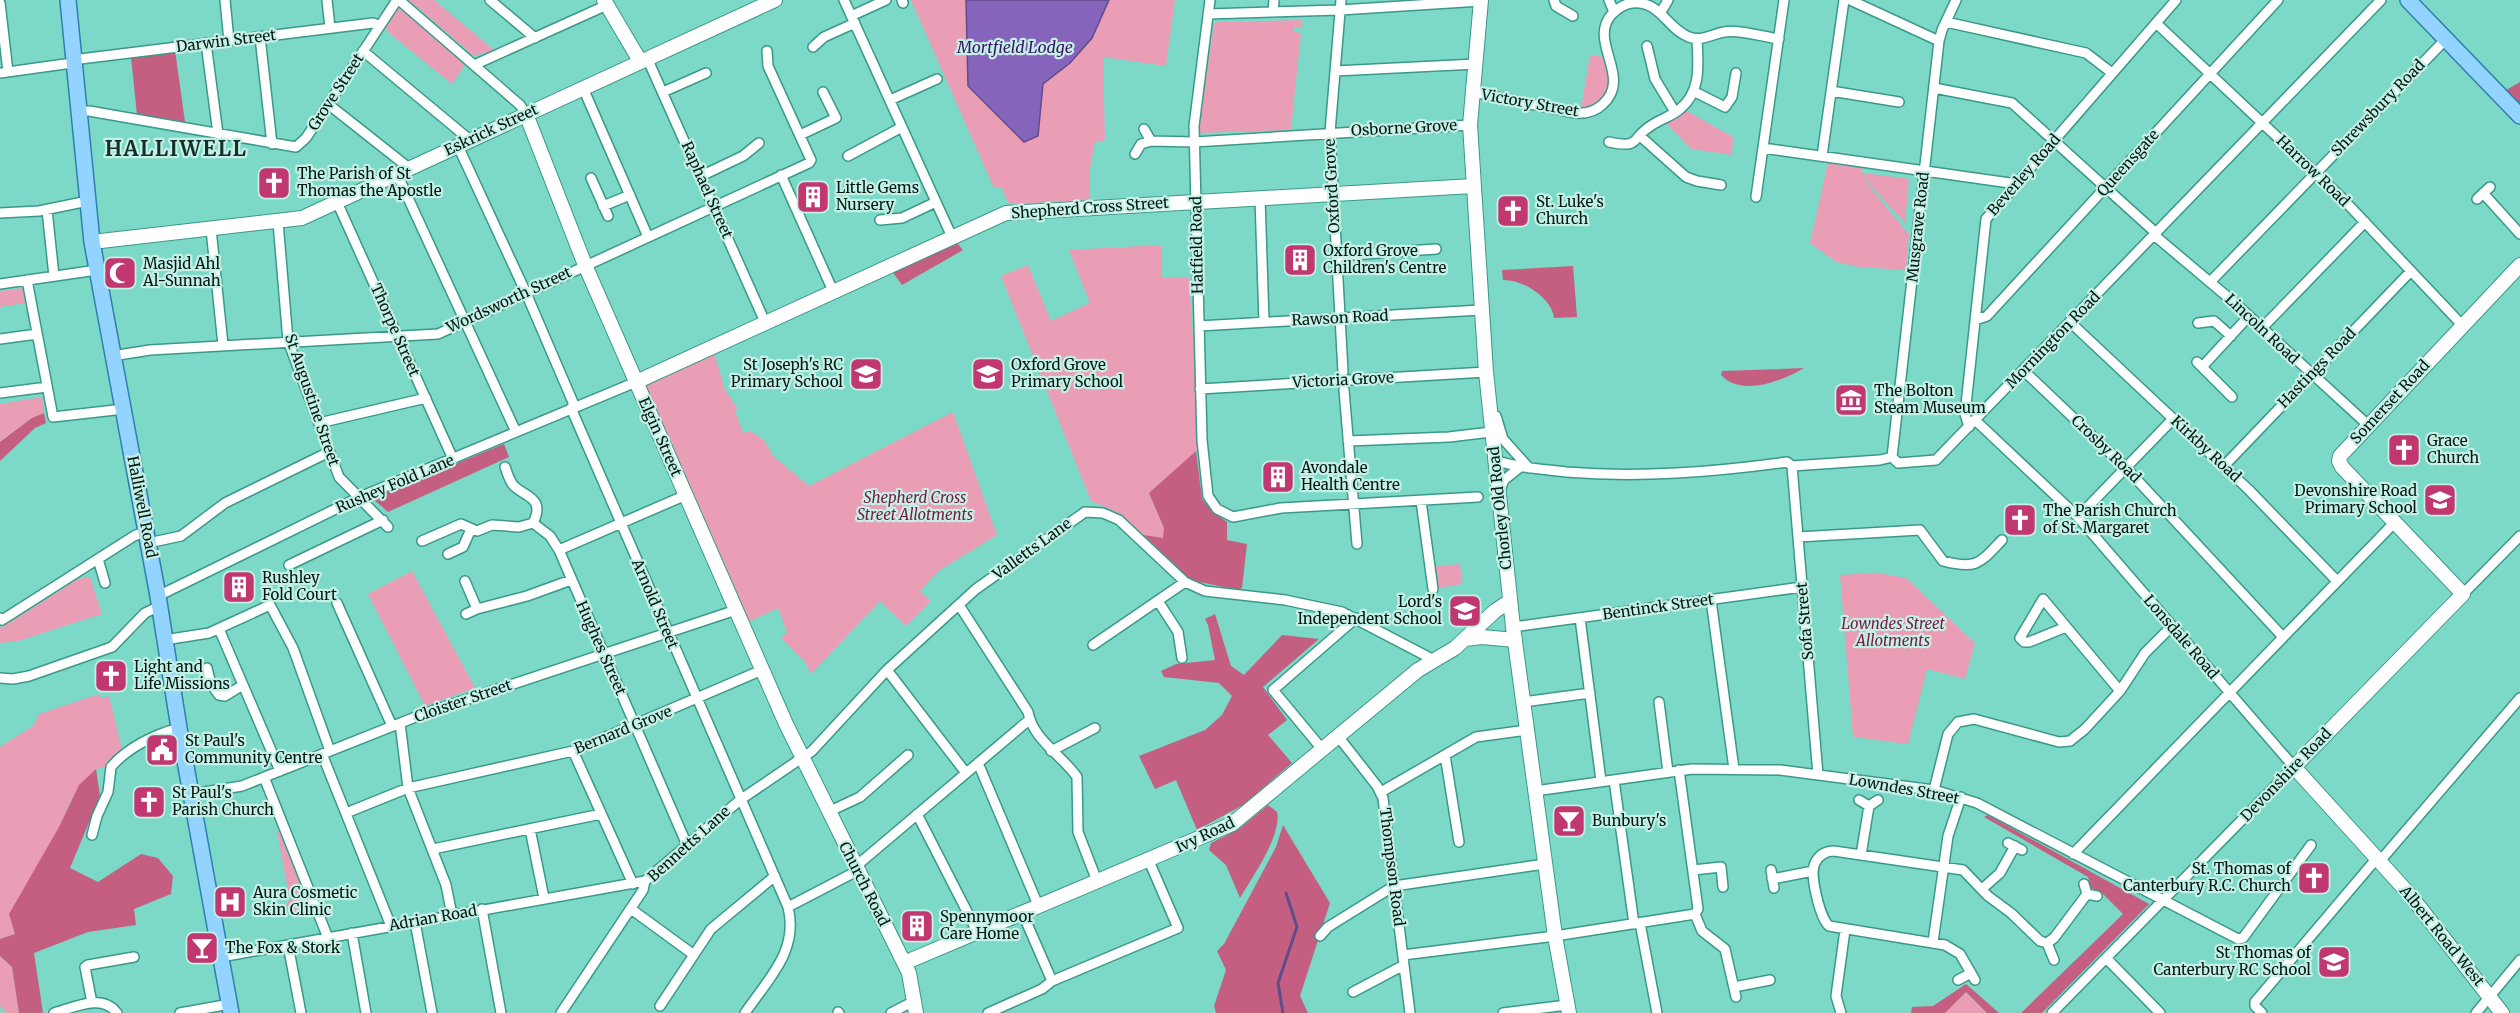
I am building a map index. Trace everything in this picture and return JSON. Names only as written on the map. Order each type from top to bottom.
[{"type":"main road","name":"Halliwell Road","points":[[68,0],[72,62],[92,242],[159,601],[179,729],[230,1008]]},
{"type":"main road","points":[[2408,0],[2520,117]]},
{"type":"street","points":[[225,0],[229,41]]},
{"type":"street","points":[[327,0],[330,28]]},
{"type":"street","points":[[398,0],[520,105],[526,114]]},
{"type":"street","name":"Grove Street","points":[[78,111],[272,144],[293,147],[300,145],[398,0]]},
{"type":"street","points":[[490,0],[535,38]]},
{"type":"street","name":"Eskrick Street","points":[[92,242],[302,218],[775,0]]},
{"type":"street","points":[[844,0],[952,237]]},
{"type":"street","points":[[813,47],[824,37],[886,0]]},
{"type":"street","name":"Hatfield Road","points":[[1210,0],[1194,126],[1200,389],[1206,491],[1217,509],[1235,520],[1257,511],[1353,505]]},
{"type":"street","points":[[1273,12],[1274,0]]},
{"type":"street","points":[[1554,0],[1556,6],[1573,16]]},
{"type":"street","points":[[1609,0],[1614,12],[1626,4],[1650,5],[1684,35],[1697,39],[1729,31],[1779,39]]},
{"type":"street","points":[[1660,12],[1668,0]]},
{"type":"street","points":[[1756,197],[1784,0]]},
{"type":"street","points":[[1822,156],[1844,0]]},
{"type":"street","points":[[1850,0],[1868,4],[1939,41]]},
{"type":"street","name":"Musgrave Road","points":[[1892,457],[1939,41],[1956,0]]},
{"type":"street","name":"Beverley Road","points":[[1972,424],[1965,414],[1985,222],[2176,0]]},
{"type":"street","name":"Queensgate","points":[[1975,320],[1987,316],[2278,0]]},
{"type":"street","name":"Mornington Road","points":[[1494,460],[1524,468],[1636,475],[1736,469],[1786,462],[1792,466],[1880,460],[1892,457],[1898,463],[1936,460],[2381,0]]},
{"type":"street","points":[[1208,14],[1273,12],[1340,5],[1481,1]]},
{"type":"street","name":"Chorley Old Road","points":[[1481,1],[1470,125],[1491,432],[1523,702],[1555,936],[1568,1009]]},
{"type":"street","points":[[0,3],[4,72]]},
{"type":"street","points":[[474,65],[606,3],[644,60]]},
{"type":"street","name":"Oxford Grove","points":[[1340,5],[1330,132],[1343,372]]},
{"type":"street","name":"Victory Street","points":[[1473,92],[1574,113],[1585,113],[1597,109],[1606,101],[1614,85],[1614,70],[1604,37],[1606,23],[1614,12]]},
{"type":"street","points":[[1946,22],[2086,53],[2112,73]]},
{"type":"street","name":"Darwin Street","points":[[4,72],[330,28],[373,23],[380,26]]},
{"type":"street","name":"Harrow Road","points":[[2156,23],[2365,222],[2463,326]]},
{"type":"street","points":[[260,37],[272,144]]},
{"type":"street","points":[[1609,142],[1628,145],[1651,125],[1685,104],[1698,76],[1697,39]]},
{"type":"street","name":"Shrewsbury Road","points":[[2211,281],[2446,39]]},
{"type":"street","points":[[206,44],[218,134]]},
{"type":"street","points":[[1647,46],[1656,79],[1675,112]]},
{"type":"street","points":[[363,51],[464,143]]},
{"type":"street","points":[[767,51],[768,66],[800,135],[836,118],[823,92]]},
{"type":"street","name":"Raphael Street","points":[[644,60],[663,92],[765,322]]},
{"type":"street","points":[[1335,71],[1476,64]]},
{"type":"street","points":[[663,92],[706,73]]},
{"type":"street","points":[[1693,91],[1725,107],[1732,97],[1736,73]]},
{"type":"street","points":[[890,100],[937,79]]},
{"type":"street","points":[[583,88],[648,237]]},
{"type":"street","name":"Lincoln Road","points":[[1934,88],[2012,103],[2368,425]]},
{"type":"street","points":[[1831,91],[1899,102]]},
{"type":"street","points":[[328,104],[403,171],[465,321],[516,432]]},
{"type":"street","name":"Elgin Street","points":[[526,114],[585,265],[801,758]]},
{"type":"street","name":"Osborne Grove","points":[[1151,141],[1194,142],[1470,125]]},
{"type":"street","points":[[848,156],[902,127]]},
{"type":"street","points":[[1135,154],[1141,144],[1151,141],[1144,129]]},
{"type":"street","name":"Wordsworth Street","points":[[112,356],[150,350],[223,345],[435,334],[809,163],[811,160],[800,135]]},
{"type":"street","points":[[1640,136],[1686,177],[1721,185]]},
{"type":"street","name":"Arnold Street","points":[[464,143],[621,524],[788,907],[792,932],[787,951],[745,1013]]},
{"type":"street","points":[[701,176],[743,156],[759,143]]},
{"type":"street","points":[[1763,148],[2017,184]]},
{"type":"street","points":[[781,176],[833,291]]},
{"type":"street","points":[[591,178],[608,216]]},
{"type":"street","name":"Shepherd Cross Street","points":[[636,381],[998,216],[1014,211],[1473,186]]},
{"type":"street","points":[[2483,193],[2520,234]]},
{"type":"street","points":[[603,206],[630,195]]},
{"type":"street","points":[[1260,198],[1264,322]]},
{"type":"street","points":[[0,213],[47,210],[88,201]]},
{"type":"street","name":"Thorpe Street","points":[[337,202],[453,459]]},
{"type":"street","points":[[880,220],[902,218],[936,202]]},
{"type":"street","points":[[47,210],[54,276]]},
{"type":"street","name":"St Augustine Street","points":[[278,222],[288,341],[339,477],[386,523],[289,565]]},
{"type":"street","points":[[2262,328],[2365,222]]},
{"type":"street","points":[[211,229],[223,345]]},
{"type":"street","points":[[1336,256],[1436,249]]},
{"type":"street","name":"Somerset Road","points":[[2463,594],[2339,461],[2340,456],[2368,425],[2520,265]]},
{"type":"street","points":[[0,284],[97,270]]},
{"type":"street","name":"Hastings Road","points":[[2224,466],[2411,270]]},
{"type":"street","points":[[27,280],[53,417],[124,409]]},
{"type":"street","name":"Rawson Road","points":[[1199,326],[1481,310]]},
{"type":"street","points":[[2232,397],[2200,365],[2249,316]]},
{"type":"street","points":[[2198,323],[2214,321],[2231,336]]},
{"type":"street","name":"Kirkby Road","points":[[2070,322],[2224,466],[2337,581]]},
{"type":"street","points":[[0,339],[37,334]]},
{"type":"street","name":"Crosby Road","points":[[2023,370],[2126,468],[2283,637]]},
{"type":"street","points":[[1486,372],[1500,432],[1524,468],[1504,480],[1498,497]]},
{"type":"street","name":"Victoria Grove","points":[[1200,389],[1486,372]]},
{"type":"street","name":"Rushey Fold Lane","points":[[0,678],[13,679],[29,676],[112,647],[159,601],[360,497],[636,381]]},
{"type":"street","points":[[0,393],[47,387]]},
{"type":"street","points":[[1344,390],[1357,544]]},
{"type":"street","points":[[319,423],[426,398]]},
{"type":"street","points":[[2078,517],[2173,419]]},
{"type":"street","name":"Lonsdale Road","points":[[1972,424],[2078,517],[2340,820],[2378,859]]},
{"type":"street","points":[[1348,441],[1491,432]]},
{"type":"street","points":[[1,619],[134,536],[181,536],[225,503],[329,452]]},
{"type":"street","name":"Sofa Street","points":[[1792,466],[1818,775]]},
{"type":"street","points":[[422,541],[460,520],[471,530],[477,531],[496,525],[525,526],[533,523],[537,512],[531,496],[514,486],[505,467]]},
{"type":"street","points":[[559,550],[686,495]]},
{"type":"street","points":[[1353,505],[1478,497]]},
{"type":"street","points":[[1421,501],[1432,589]]},
{"type":"street","name":"Valletts Lane","points":[[801,758],[817,746],[887,670],[976,589],[1085,512],[1103,513],[1119,520],[1185,582],[1203,590],[1285,600],[1342,612],[1434,660]]},
{"type":"street","points":[[2073,854],[2394,522]]},
{"type":"street","name":"Hughes Street","points":[[533,523],[550,536],[559,550],[687,845]]},
{"type":"street","points":[[448,554],[463,547],[471,530]]},
{"type":"street","points":[[1798,537],[1920,530],[1936,554],[1947,562],[1979,564],[2002,540]]},
{"type":"street","name":"Devonshire Road","points":[[2056,1012],[2106,958],[2520,536]]},
{"type":"street","points":[[98,559],[105,583]]},
{"type":"street","points":[[465,580],[477,609]]},
{"type":"street","points":[[466,614],[477,609],[527,597],[571,580]]},
{"type":"street","points":[[1093,645],[1185,582]]},
{"type":"street","name":"Bentinck Street","points":[[1514,633],[1580,618],[1802,587]]},
{"type":"street","points":[[2066,627],[2029,642],[2024,642],[2020,638],[2021,632],[2043,599],[2120,691]]},
{"type":"street","points":[[1712,600],[1734,769]]},
{"type":"street","points":[[1158,601],[1178,632],[1182,658]]},
{"type":"street","name":"Ivy Road","points":[[904,963],[1232,824],[1270,795],[1337,735],[1434,660],[1450,651],[1495,610],[1510,601]]},
{"type":"street","points":[[337,603],[396,724],[408,788],[447,885],[452,915]]},
{"type":"street","points":[[164,640],[209,633],[270,604],[293,648],[346,813],[391,926]]},
{"type":"street","points":[[959,605],[1028,712],[1029,720],[1051,751],[1077,777],[1078,832],[1097,881]]},
{"type":"street","name":"Cloister Street","points":[[192,794],[242,786],[396,724],[736,610]]},
{"type":"street","points":[[1322,749],[1273,690],[1356,618]]},
{"type":"street","points":[[1580,618],[1601,782]]},
{"type":"street","points":[[1934,790],[1948,734],[1958,722],[1974,719],[2065,742],[2080,734],[2120,691],[2145,653],[2172,626]]},
{"type":"street","points":[[219,628],[280,771]]},
{"type":"street","points":[[1465,639],[1514,633]]},
{"type":"street","points":[[207,668],[211,684],[219,695],[225,696],[243,685]]},
{"type":"street","name":"Bernard Grove","points":[[346,813],[408,788],[573,751],[762,670]]},
{"type":"street","points":[[887,670],[966,773]]},
{"type":"street","points":[[1523,702],[1590,693]]},
{"type":"street","points":[[2262,1013],[2255,1006],[2255,1002],[2520,698]]},
{"type":"street","points":[[1659,702],[1668,772]]},
{"type":"street","points":[[788,907],[856,869],[917,814],[1029,720]]},
{"type":"street","points":[[1051,751],[1095,728]]},
{"type":"street","points":[[92,835],[97,816],[108,792],[111,767],[130,751],[158,735],[179,729]]},
{"type":"street","points":[[1381,792],[1476,737],[1527,730]]},
{"type":"street","name":"Thompson Road","points":[[1337,735],[1381,792],[1410,1013]]},
{"type":"street","points":[[573,751],[633,884]]},
{"type":"street","points":[[828,812],[860,797],[909,755]]},
{"type":"street","points":[[1445,755],[1459,842]]},
{"type":"street","name":"Bennetts Lane","points":[[561,1013],[631,909],[643,890],[645,881],[740,800],[801,758]]},
{"type":"street","name":"Church Road","points":[[801,758],[904,963],[910,978],[915,1007]]},
{"type":"street","points":[[978,763],[1038,905]]},
{"type":"street","name":"Lowndes Street","points":[[1535,791],[1679,770],[1734,769],[1780,770],[1934,790],[1977,803],[2240,939],[2311,845]]},
{"type":"street","points":[[1679,770],[1698,909],[1695,914]]},
{"type":"street","points":[[264,777],[328,938]]},
{"type":"street","points":[[1614,780],[1637,923],[1657,1013]]},
{"type":"street","points":[[1933,942],[1950,827],[1961,797]]},
{"type":"street","points":[[1859,800],[1869,806]]},
{"type":"street","points":[[1861,855],[1869,806],[1878,800]]},
{"type":"street","points":[[433,849],[601,814]]},
{"type":"street","points":[[917,814],[977,931]]},
{"type":"street","points":[[530,829],[544,898]]},
{"type":"street","points":[[1982,889],[2000,873],[2015,846]]},
{"type":"street","points":[[1958,980],[1973,976],[1964,960],[1954,949],[1933,942],[1829,927],[1824,921],[1813,871],[1815,862],[1825,852],[1834,851],[1968,872],[1982,889],[2040,941],[2047,943]]},
{"type":"street","name":"Albert Road West","points":[[2378,859],[2431,921],[2502,1013]]},
{"type":"street","points":[[987,1013],[1042,989],[1052,981],[1178,928],[1149,861]]},
{"type":"street","points":[[1320,936],[1328,927],[1394,886],[1545,864]]},
{"type":"street","points":[[1693,870],[1720,867],[1723,886]]},
{"type":"street","points":[[1772,879],[1813,871]]},
{"type":"street","points":[[660,1006],[711,929],[775,876]]},
{"type":"street","name":"Adrian Road","points":[[221,957],[645,881]]},
{"type":"street","points":[[2047,943],[2054,938],[2089,891]]},
{"type":"street","points":[[482,909],[501,1013]]},
{"type":"street","points":[[631,909],[694,955]]},
{"type":"street","points":[[1022,912],[1052,981]]},
{"type":"street","points":[[1353,992],[1403,960],[1695,914]]},
{"type":"street","points":[[1695,914],[1702,930],[1725,949],[1735,992],[1755,979],[1770,980]]},
{"type":"street","points":[[416,922],[432,1013]]},
{"type":"street","points":[[1841,1013],[1836,996],[1845,930]]},
{"type":"street","points":[[352,933],[366,1013]]},
{"type":"street","points":[[2047,943],[2054,960]]},
{"type":"street","points":[[288,945],[301,1013]]},
{"type":"street","points":[[92,1003],[86,967],[88,964],[134,957]]},
{"type":"street","points":[[2106,958],[2160,1013]]},
{"type":"street","points":[[2476,1013],[2520,960]]},
{"type":"street","points":[[54,1013],[92,1003],[108,1003],[117,1013]]},
{"type":"street","points":[[891,1013],[915,1007]]},
{"type":"street","points":[[180,1013],[230,1008]]},
{"type":"street","points":[[1503,1013],[1568,1009]]},
{"type":"green space","points":[[409,0],[434,0],[494,50],[474,56]]},
{"type":"green space","points":[[911,0],[966,0],[968,86],[1038,136],[1043,84],[1070,63],[1092,38],[1107,0],[1175,0],[1166,66],[1103,57],[1105,139],[1102,142],[1095,141],[1090,169],[1090,200],[1009,204],[1001,187],[994,188]]},
{"type":"green space","points":[[403,4],[466,63],[452,84],[388,32],[382,22],[392,7]]},
{"type":"green space","points":[[1301,20],[1302,27],[1294,27],[1294,32],[1301,33],[1291,130],[1198,133],[1214,24],[1218,22]]},
{"type":"green space","points":[[1590,55],[1610,58],[1614,85],[1602,105],[1580,114]]},
{"type":"green space","points":[[1685,110],[1733,137],[1732,155],[1691,149],[1662,119]]},
{"type":"green space","points":[[1828,163],[1861,168],[1869,186],[1909,235],[1906,270],[1859,267],[1836,262],[1810,243]]},
{"type":"green space","points":[[1864,173],[1909,179],[1905,223],[1870,185]]},
{"type":"green space","points":[[1161,245],[1162,277],[1189,277],[1200,448],[1149,493],[1164,528],[1163,538],[1144,535],[1140,540],[1119,520],[1123,515],[1091,501],[1001,276],[1028,265],[1051,321],[1090,303],[1069,250]]},
{"type":"green space","points":[[22,288],[25,303],[0,307],[0,291]]},
{"type":"green space","name":"Shepherd Cross Street Allotments","points":[[712,346],[725,390],[738,409],[735,411],[743,433],[750,431],[764,440],[773,456],[809,486],[953,412],[997,535],[940,570],[920,591],[931,601],[906,626],[880,601],[811,674],[805,662],[781,638],[787,632],[778,608],[746,623],[636,382]]},
{"type":"green space","points":[[42,397],[44,413],[32,418],[0,442],[0,404]]},
{"type":"green space","points":[[1460,564],[1462,584],[1433,589],[1430,567]]},
{"type":"green space","points":[[412,571],[475,688],[425,706],[368,594]]},
{"type":"green space","name":"Lowndes Street Allotments","points":[[1878,573],[1906,578],[1975,643],[1965,679],[1927,669],[1908,744],[1853,737],[1840,575]]},
{"type":"green space","points":[[90,577],[102,614],[18,641],[0,643],[0,626],[1,628],[78,579]]},
{"type":"green space","points":[[99,694],[101,699],[109,696],[123,754],[108,760],[106,767],[96,769],[72,798],[15,934],[0,939],[0,747],[33,726],[39,714]]},
{"type":"green space","points":[[279,830],[304,893],[289,895],[277,832]]},
{"type":"green space","points":[[305,896],[310,908],[284,913],[282,911],[290,899]]},
{"type":"green space","points":[[0,956],[12,967],[19,1013],[7,1013],[0,1006]]},
{"type":"green space","points":[[1966,992],[1987,1013],[1945,1013]]},
{"type":"shaded area","points":[[175,50],[185,122],[137,115],[131,57]]},
{"type":"shaded area","points":[[2520,82],[2520,105],[2506,90]]},
{"type":"shaded area","points":[[952,237],[963,250],[902,285],[888,266]]},
{"type":"shaded area","points":[[1573,266],[1577,317],[1554,318],[1548,303],[1535,291],[1519,283],[1503,280],[1502,270]]},
{"type":"shaded area","points":[[1804,368],[1785,378],[1762,385],[1739,385],[1729,382],[1721,375],[1722,371]]},
{"type":"shaded area","points":[[44,413],[46,423],[35,428],[0,461],[0,442],[32,418]]},
{"type":"shaded area","points":[[504,444],[509,457],[388,512],[372,498]]},
{"type":"shaded area","points":[[1196,451],[1202,499],[1212,511],[1227,522],[1227,540],[1247,544],[1242,588],[1238,590],[1190,580],[1144,535],[1163,538],[1164,528],[1149,493]]},
{"type":"shaded area","points":[[1215,614],[1231,666],[1244,675],[1282,635],[1319,639],[1263,687],[1287,720],[1268,735],[1292,763],[1243,805],[1197,830],[1176,780],[1155,789],[1139,756],[1205,730],[1222,715],[1232,696],[1219,683],[1164,677],[1161,671],[1176,664],[1215,660],[1205,619]]},
{"type":"shaded area","points":[[96,769],[100,796],[70,868],[98,882],[141,854],[158,858],[173,876],[171,894],[134,909],[136,925],[88,932],[34,953],[43,1013],[19,1013],[12,967],[0,956],[0,939],[15,934],[9,914],[59,827],[79,785]]},
{"type":"shaded area","points":[[1268,805],[1277,812],[1275,833],[1265,856],[1240,898],[1226,865],[1209,850],[1211,843],[1239,829]]},
{"type":"shaded area","points":[[1988,815],[2149,904],[2042,1013],[2021,1013],[2123,914],[2101,892],[2091,888],[2088,877],[1984,817]]},
{"type":"shaded area","points":[[1283,825],[1330,903],[1300,996],[1308,1013],[1216,1013],[1214,1006],[1226,970],[1217,951],[1224,944],[1276,847]]},
{"type":"shaded area","points":[[1966,984],[1999,1013],[1987,1013],[1966,992],[1945,1013],[1911,1013],[1912,1007],[1933,1006]]},
{"type":"water","name":"Mortfield Lodge","points":[[966,0],[1109,0],[1092,38],[1070,63],[1043,84],[1038,136],[1024,142],[968,86]]},
{"type":"waterway","points":[[1283,1013],[1278,983],[1297,927],[1286,893]]},
{"type":"place","name":"The Parish of St Thomas the Apostle","points":[[274,183]]},
{"type":"place","name":"Little Gems Nursery","points":[[813,197]]},
{"type":"place","name":"St. Luke's Church","points":[[1513,211]]},
{"type":"place","name":"Oxford Grove Children's Centre","points":[[1300,260]]},
{"type":"place","name":"Masjid Ahl Al-Sunnah","points":[[120,273]]},
{"type":"place","name":"St Joseph's RC Primary School","points":[[866,374]]},
{"type":"place","name":"Oxford Grove Primary School","points":[[988,374]]},
{"type":"place","name":"The Bolton Steam Museum","points":[[1851,400]]},
{"type":"place","name":"Grace Church","points":[[2404,450]]},
{"type":"place","name":"Avondale Health Centre","points":[[1278,477]]},
{"type":"place","name":"Devonshire Road Primary School","points":[[2440,500]]},
{"type":"place","name":"The Parish Church of St. Margaret","points":[[2020,520]]},
{"type":"place","name":"Rushley Fold Court","points":[[239,587]]},
{"type":"place","name":"Lord's Independent School","points":[[1465,611]]},
{"type":"place","name":"Light and Life Missions","points":[[111,676]]},
{"type":"place","name":"St Paul's Community Centre","points":[[162,750]]},
{"type":"place","name":"St Paul's Parish Church","points":[[149,802]]},
{"type":"place","name":"Bunbury's","points":[[1569,821]]},
{"type":"place","name":"St. Thomas of Canterbury R.C. Church","points":[[2314,878]]},
{"type":"place","name":"Aura Cosmetic Skin Clinic","points":[[230,902]]},
{"type":"place","name":"Spennymoor Care Home","points":[[917,926]]},
{"type":"place","name":"The Fox & Stork","points":[[202,948]]},
{"type":"place","name":"St Thomas of Canterbury RC School","points":[[2334,962]]},
{"type":"district","name":"HALLIWELL","points":[[176,149]]}]
